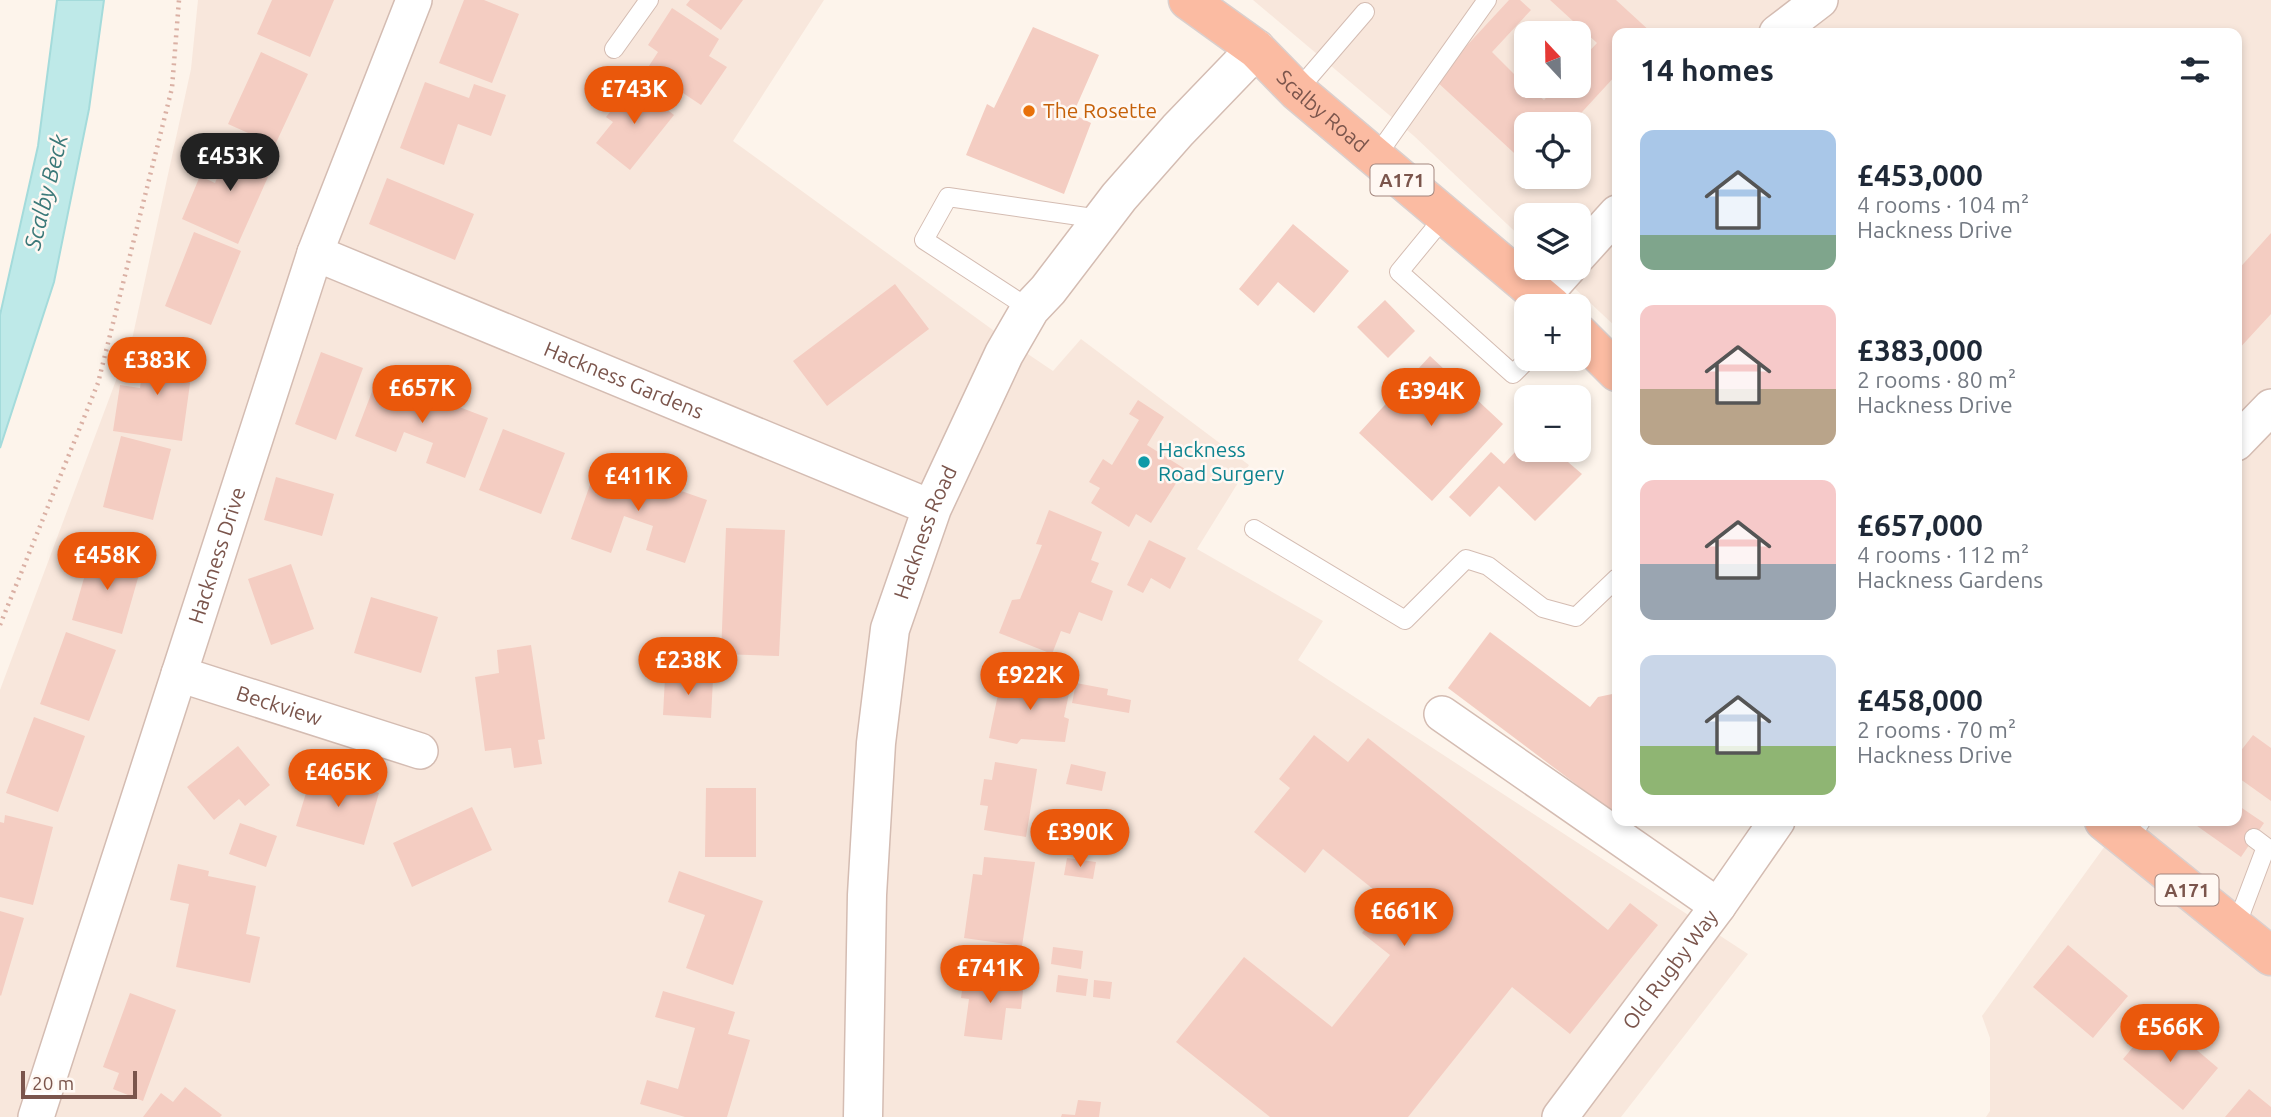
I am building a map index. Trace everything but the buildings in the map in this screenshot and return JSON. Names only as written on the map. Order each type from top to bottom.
[{"type":"highway","name":"Scalby Road","points":[[1188,0],[1256,49],[1297,91],[1539,294]]},
{"type":"highway","points":[[1591,346],[1612,367]]},
{"type":"highway","name":"A171","points":[[2124,828],[2235,929],[2271,956]]},
{"type":"street","name":"Hackness Drive","points":[[36,1117],[315,253],[414,0]]},
{"type":"street","points":[[1785,28],[1820,0]]},
{"type":"street","name":"Hackness Road","points":[[863,1117],[867,895],[876,743],[890,629],[932,508],[1004,354],[1030,309],[1056,281],[1100,219],[1178,130],[1256,49]]},
{"type":"street","points":[[1591,242],[1612,219]]},
{"type":"street","name":"Hackness Gardens","points":[[315,253],[932,508]]},
{"type":"street","points":[[2242,437],[2271,407]]},
{"type":"street","name":"Beckview","points":[[179,674],[420,751]]},
{"type":"street","points":[[1441,714],[1718,906]]},
{"type":"street","name":"Old Rugby Way","points":[[1560,1117],[1718,906],[1774,826]]},
{"type":"lane","points":[[614,49],[649,0]]},
{"type":"lane","points":[[1375,158],[1487,0]]},
{"type":"lane","points":[[1297,91],[1365,12]]},
{"type":"lane","points":[[1030,309],[924,240],[948,197],[1100,219]]},
{"type":"lane","points":[[1445,216],[1399,272],[1513,374],[1516,371]]},
{"type":"lane","points":[[1254,529],[1405,620],[1466,559],[1488,566],[1543,608],[1576,617],[1612,583]]},
{"type":"lane","points":[[2235,929],[2266,847],[2254,838]]},
{"type":"path","points":[[0,625],[98,383],[172,88],[179,0]]},
{"type":"shaded area","points":[[198,0],[824,0],[733,141],[1053,371],[1081,339],[1249,465],[1197,549],[1323,621],[1298,660],[1748,954],[1621,1117],[0,1117],[0,690],[133,335],[191,69]]},
{"type":"shaded area","points":[[1253,0],[2271,0],[2271,1117],[1986,1117],[1990,1111],[1990,1038],[1982,1016],[2119,826],[2242,826],[2242,28],[1612,28],[1612,323],[1591,304],[1591,294],[1581,294],[1566,280],[1591,280],[1591,203],[1514,203],[1514,231],[1414,136]]},
{"type":"water","name":"Scalby Beck","points":[[57,0],[104,0],[89,109],[54,282],[0,448],[0,315],[38,146]]},
{"type":"place","name":"The Rosette","points":[[1029,111]]},
{"type":"place","name":"Hackness Road Surgery","points":[[1144,462]]}]
